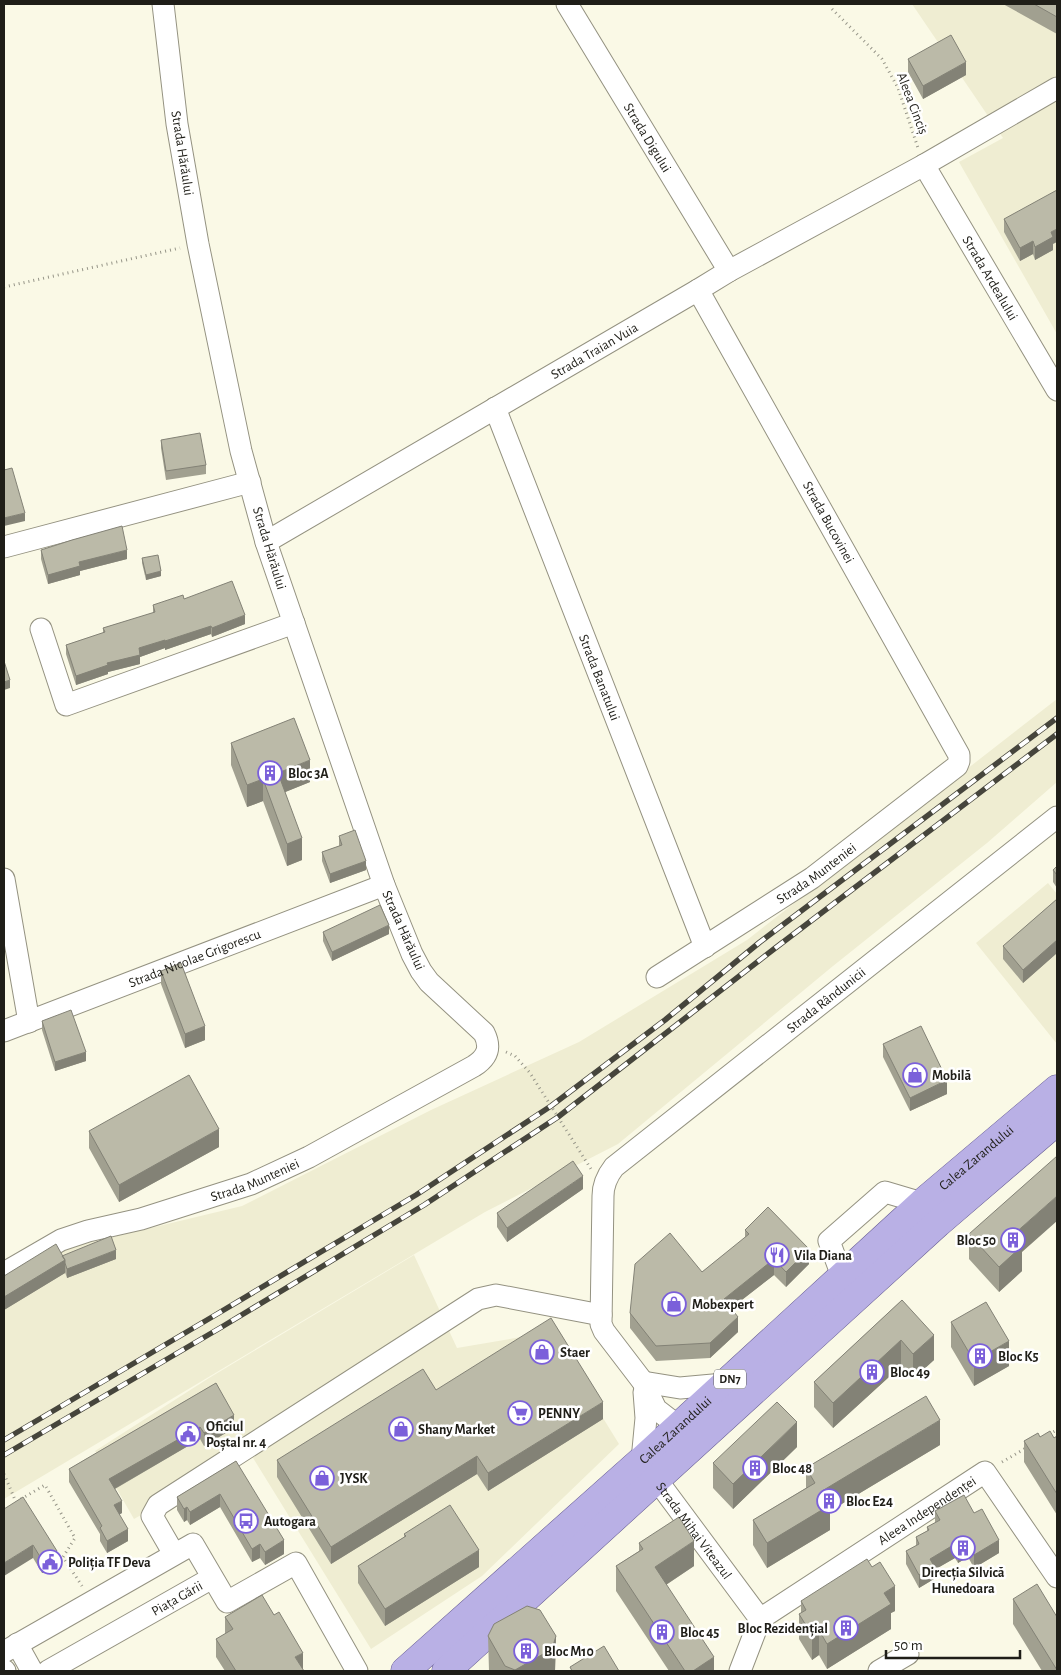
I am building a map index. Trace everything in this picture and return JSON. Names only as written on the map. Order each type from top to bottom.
[{"type":"main road","name":"Calea Zarandului","points":[[686,1435],[724,1384],[922,1203],[1057,1089]]},
{"type":"main road","name":"Calea Zarandului","points":[[446,1671],[686,1435],[1057,1121]]},
{"type":"main road","name":"Calea Zarandului","points":[[405,1671],[649,1470]]},
{"type":"street","name":"Strada Hărăului","points":[[163,4],[178,124],[198,244],[242,451],[266,542],[384,885],[412,954],[421,971],[442,996],[484,1033],[488,1050]]},
{"type":"street","name":"Strada Digului","points":[[567,4],[729,271]]},
{"type":"street","name":"Strada Traian Vuia","points":[[266,542],[729,271],[924,165],[1057,88]]},
{"type":"street","name":"Strada Ardealului","points":[[924,165],[1057,390]]},
{"type":"street","name":"Strada Bucovinei","points":[[698,290],[959,755]]},
{"type":"street","name":"Strada Banatului","points":[[495,408],[705,946]]},
{"type":"street","points":[[4,547],[250,482]]},
{"type":"street","points":[[41,629],[66,704],[294,623]]},
{"type":"street","name":"Strada Munteniei","points":[[657,977],[812,878],[957,766],[959,755]]},
{"type":"street","name":"Strada Rândunicii","points":[[603,1188],[607,1177],[614,1167],[1057,817]]},
{"type":"street","points":[[4,879],[30,1022]]},
{"type":"street","name":"Strada Nicolae Grigorescu","points":[[4,1031],[384,885]]},
{"type":"street","name":"Strada Munteniei","points":[[4,1273],[61,1240],[88,1230],[142,1219],[251,1184],[309,1158],[474,1066],[481,1061],[488,1050]]},
{"type":"street","points":[[603,1188],[601,1324],[604,1331],[643,1382],[668,1398],[686,1435]]},
{"type":"street","points":[[174,1554],[152,1516],[158,1505],[478,1299],[496,1295],[601,1315]]},
{"type":"street","points":[[643,1382],[680,1388],[724,1384]]},
{"type":"street","points":[[643,1382],[649,1470]]},
{"type":"street","name":"Strada Mihai Viteazul","points":[[649,1470],[760,1619]]},
{"type":"street","name":"Aleea Independenței","points":[[760,1619],[985,1472],[1057,1577]]},
{"type":"street","name":"Piața Gării","points":[[10,1648],[193,1544],[212,1578],[48,1671]]},
{"type":"street","points":[[212,1578],[227,1602],[296,1563],[357,1671]]},
{"type":"street","points":[[740,1671],[760,1619]]},
{"type":"street","points":[[10,1648],[32,1671]]},
{"type":"street","points":[[879,1671],[908,1654]]},
{"type":"path","name":"Aleea Cinciș","points":[[832,9],[882,59],[898,88],[924,165]]},
{"type":"path","points":[[4,287],[198,244]]},
{"type":"path","points":[[488,1050],[510,1052],[520,1059],[603,1188]]},
{"type":"path","points":[[1048,1435],[1057,1430]]},
{"type":"path","points":[[985,1472],[1032,1444]]},
{"type":"path","points":[[4,1474],[16,1502]]},
{"type":"path","points":[[10,1506],[45,1485],[75,1538],[63,1557],[91,1601]]},
{"type":"shaded area","points":[[912,4],[1057,4],[1057,334],[959,162],[1003,138]]},
{"type":"shaded area","points":[[1057,699],[1057,782],[987,843],[833,966],[618,1144],[485,1212],[4,1499],[4,1283],[55,1251],[242,1206],[431,1110],[579,1042],[747,940]]},
{"type":"shaded area","points":[[1048,883],[1057,894],[1057,1044],[976,943]]},
{"type":"shaded area","points":[[414,1255],[457,1348],[550,1332],[619,1444],[482,1576],[371,1649],[250,1453],[134,1519],[95,1451],[209,1378]]},
{"type":"building","points":[[1034,4],[1057,4],[1057,17]]},
{"type":"building","points":[[951,35],[966,62],[923,86],[908,59]]},
{"type":"building","points":[[1057,190],[1057,229],[1051,232],[1053,237],[1035,247],[1033,241],[1020,248],[1004,219]]},
{"type":"building","points":[[200,433],[206,465],[166,471],[161,440]]},
{"type":"building","points":[[12,468],[25,513],[4,518],[4,470]]},
{"type":"building","points":[[122,526],[127,550],[79,562],[80,566],[48,575],[41,550]]},
{"type":"building","points":[[158,555],[161,571],[146,575],[142,558]]},
{"type":"building","points":[[232,581],[245,615],[212,628],[211,626],[139,648],[140,655],[107,663],[108,665],[76,676],[66,645],[105,632],[103,628],[155,612],[153,605],[183,595],[184,599]]},
{"type":"building","points":[[4,661],[10,680],[4,682]]},
{"type":"building","points":[[294,718],[310,760],[278,773],[302,838],[287,844],[263,779],[247,785],[231,743]]},
{"type":"building","points":[[355,830],[366,861],[330,874],[322,852],[342,845],[339,836]]},
{"type":"building","points":[[1057,866],[1057,875],[1053,870]]},
{"type":"building","points":[[1057,899],[1057,940],[1023,970],[1003,946]]},
{"type":"building","points":[[380,905],[389,925],[332,952],[323,932]]},
{"type":"building","points":[[181,963],[205,1026],[185,1034],[161,971]]},
{"type":"building","points":[[71,1010],[86,1052],[55,1062],[42,1021]]},
{"type":"building","name":"Mobilă","points":[[921,1026],[947,1080],[910,1098],[883,1044]]},
{"type":"building","points":[[189,1075],[219,1129],[119,1185],[89,1131]]},
{"type":"building","points":[[1057,1156],[1057,1196],[1013,1235],[1022,1246],[999,1267],[969,1234]]},
{"type":"building","points":[[573,1161],[583,1176],[507,1228],[497,1213]]},
{"type":"building","points":[[768,1207],[809,1249],[786,1272],[774,1259],[724,1299],[738,1317],[710,1343],[656,1346],[630,1313],[635,1264],[670,1233],[702,1272],[749,1234],[745,1230]]},
{"type":"building","points":[[111,1236],[116,1250],[67,1269],[62,1256]]},
{"type":"building","points":[[56,1244],[65,1260],[4,1297],[4,1276]]},
{"type":"building","points":[[902,1300],[934,1335],[913,1354],[901,1340],[833,1403],[814,1382]]},
{"type":"building","points":[[986,1302],[1009,1341],[974,1361],[951,1322]]},
{"type":"building","points":[[551,1318],[603,1402],[488,1473],[477,1456],[331,1547],[277,1460],[423,1369],[436,1390]]},
{"type":"building","points":[[216,1383],[234,1415],[204,1433],[200,1427],[109,1479],[122,1501],[114,1505],[128,1529],[107,1541],[100,1528],[102,1526],[69,1469]]},
{"type":"building","points":[[926,1396],[940,1420],[822,1491],[830,1505],[767,1543],[753,1520],[815,1483],[806,1468]]},
{"type":"building","points":[[777,1402],[797,1422],[733,1484],[713,1463]]},
{"type":"building","points":[[1050,1431],[1054,1438],[1057,1436],[1057,1494],[1024,1441],[1038,1433],[1040,1437]]},
{"type":"building","name":"Autogara","points":[[236,1461],[284,1540],[265,1552],[260,1544],[252,1549],[220,1494],[190,1512],[187,1507],[184,1509],[177,1497]]},
{"type":"building","name":"Direcția Silvică Hunedoara","points":[[964,1495],[974,1513],[982,1509],[999,1540],[974,1555],[968,1544],[958,1549],[955,1544],[930,1559],[934,1566],[919,1575],[906,1551],[919,1544],[916,1537],[929,1530],[927,1527],[940,1520],[935,1511]]},
{"type":"building","points":[[23,1497],[57,1551],[42,1560],[33,1545],[4,1563],[4,1509]]},
{"type":"building","points":[[450,1505],[479,1550],[385,1609],[358,1566],[406,1536],[404,1534]]},
{"type":"building","points":[[679,1517],[694,1541],[655,1567],[714,1657],[693,1671],[685,1671],[616,1566],[643,1549],[639,1543]]},
{"type":"building","points":[[867,1559],[872,1567],[880,1562],[895,1586],[884,1593],[891,1604],[827,1644],[819,1630],[812,1635],[799,1614],[806,1610],[801,1601]]},
{"type":"building","points":[[1037,1584],[1057,1617],[1057,1670],[1013,1599]]},
{"type":"building","points":[[262,1595],[274,1615],[279,1612],[303,1653],[295,1657],[304,1671],[236,1671],[216,1639],[233,1629],[225,1617]]},
{"type":"building","points":[[527,1606],[540,1610],[556,1636],[552,1649],[515,1670],[505,1666],[488,1636],[494,1624]]},
{"type":"building","points":[[604,1646],[619,1671],[572,1671],[570,1667]]},
{"type":"railway","points":[[4,1440],[416,1195],[551,1106],[665,1020],[760,942],[1057,718]]},
{"type":"railway","points":[[4,1455],[424,1205],[558,1117],[774,949],[1057,734]]},
{"type":"place","name":"Bloc 3A","points":[[270,773]]},
{"type":"place","name":"Mobilă","points":[[915,1075]]},
{"type":"place","name":"Bloc 50","points":[[1013,1240]]},
{"type":"place","name":"Vila Diana","points":[[777,1255]]},
{"type":"place","name":"Mobexpert","points":[[674,1304]]},
{"type":"place","name":"Staer","points":[[542,1352]]},
{"type":"place","name":"Bloc K5","points":[[980,1356]]},
{"type":"place","name":"Bloc 49","points":[[872,1372]]},
{"type":"place","name":"PENNY","points":[[520,1413]]},
{"type":"place","name":"Shany Market","points":[[401,1429]]},
{"type":"place","name":"Oficiul Poștal nr. 4","points":[[188,1434]]},
{"type":"place","name":"Bloc 48","points":[[755,1468]]},
{"type":"place","name":"JYSK","points":[[322,1478]]},
{"type":"place","name":"Bloc E24","points":[[829,1501]]},
{"type":"place","name":"Autogara","points":[[246,1521]]},
{"type":"place","name":"Direcția Silvică Hunedoara","points":[[963,1548]]},
{"type":"place","name":"Poliția TF Deva","points":[[50,1562]]},
{"type":"place","name":"Bloc Rezidențial","points":[[846,1628]]},
{"type":"place","name":"Bloc 45","points":[[662,1632]]},
{"type":"place","name":"Bloc M10","points":[[526,1651]]}]
